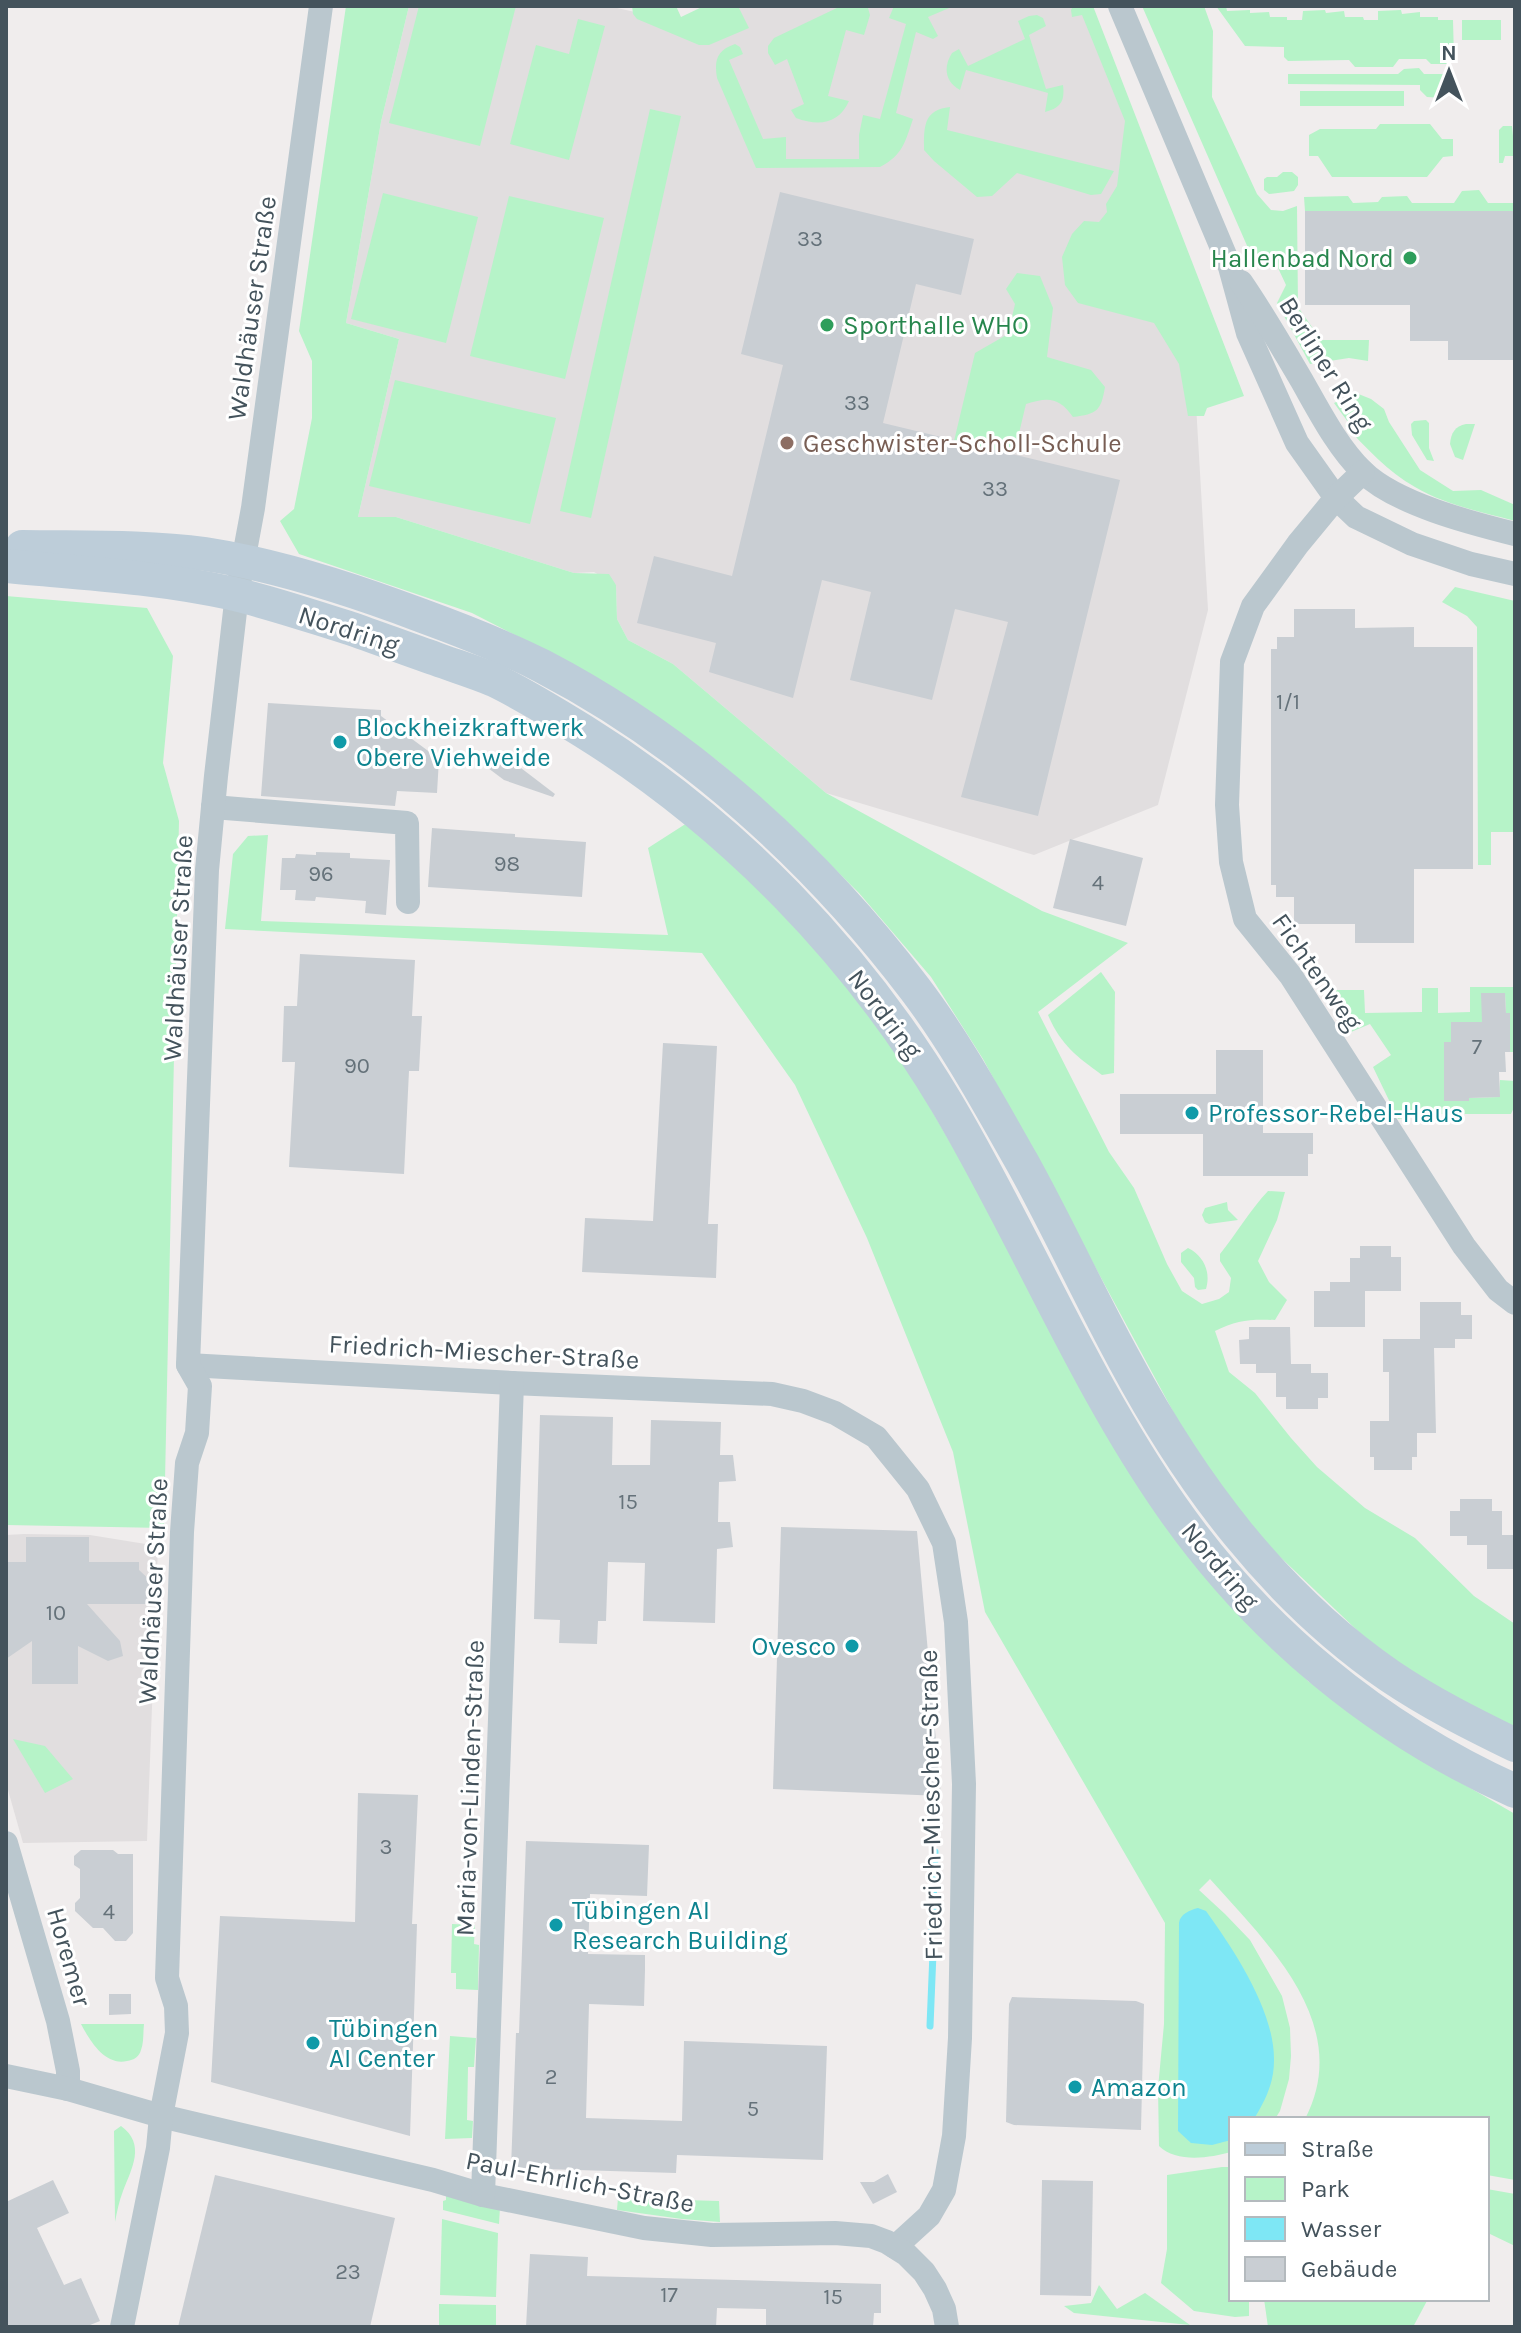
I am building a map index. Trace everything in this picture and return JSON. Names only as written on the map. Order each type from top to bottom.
[{"type":"street","name":"Waldhäuser Straße","points":[[122,2327],[158,2148],[177,2033],[176,2006],[167,1978],[181,1548],[187,1463],[197,1433],[200,1386],[188,1365],[207,870],[237,594],[253,508],[321,6]]},
{"type":"street","name":"Berliner Ring","points":[[1120,6],[1230,267],[1248,333],[1297,443],[1336,498],[1356,517],[1412,544],[1471,564],[1515,574]]},
{"type":"street","name":"Berliner Ring","points":[[1230,267],[1268,322],[1328,427],[1363,472],[1419,504],[1465,522],[1515,534]]},
{"type":"street","name":"Fichtenweg","points":[[1363,472],[1336,498],[1298,544],[1253,606],[1232,662],[1227,805],[1231,862],[1245,919],[1291,976],[1464,1246],[1498,1290],[1515,1303]]},
{"type":"street","name":"Nordring","points":[[6,546],[177,551],[243,561],[380,600],[539,664],[647,729],[709,776],[770,828],[835,894],[916,991],[968,1069],[1025,1167],[1125,1362],[1156,1415],[1205,1492],[1235,1532],[1270,1573],[1357,1653],[1431,1702],[1515,1745]]},
{"type":"street","name":"Nordring","points":[[6,566],[176,583],[237,594],[372,636],[492,679],[541,705],[633,763],[669,790],[746,855],[837,950],[892,1020],[957,1121],[1123,1431],[1170,1505],[1223,1574],[1288,1642],[1370,1708],[1443,1756],[1515,1791]]},
{"type":"street","name":"Waldhäuser Straße","points":[[213,807],[407,823],[408,902]]},
{"type":"street","name":"Friedrich-Miescher-Straße","points":[[188,1365],[772,1394],[794,1398],[835,1413],[876,1437],[918,1489],[944,1543],[956,1622],[964,1784],[960,2038],[952,2155],[944,2190],[929,2216],[895,2247]]},
{"type":"street","name":"Maria-von-Linden-Straße","points":[[483,2195],[512,1383]]},
{"type":"street","name":"Horemer","points":[[6,1843],[58,2021],[65,2050],[68,2089]]},
{"type":"street","name":"Paul-Ehrlich-Straße","points":[[6,2076],[433,2180],[483,2195],[644,2228],[712,2235],[850,2233],[871,2236],[906,2254],[924,2272],[944,2309],[947,2327]]},
{"type":"shaded area","name":"Geschwister-Scholl-Schule","points":[[409,6],[608,6],[680,22],[721,6],[1084,6],[1131,122],[1194,370],[1208,610],[1158,805],[1034,855],[826,793],[673,664],[628,640],[617,619],[616,585],[594,572],[574,573],[396,517],[358,517],[399,339],[346,323],[381,122]]},
{"type":"shaded area","points":[[6,1535],[90,1535],[158,1546],[147,1841],[23,1843],[6,1783]]},
{"type":"green space","points":[[346,6],[409,6],[381,122],[346,323],[399,339],[358,517],[396,517],[574,573],[609,574],[616,585],[617,619],[628,640],[673,664],[826,793],[1042,911],[1128,943],[1038,1012],[1109,1152],[1134,1188],[1182,1291],[1202,1304],[1229,1292],[1231,1278],[1220,1261],[1220,1254],[1268,1191],[1285,1192],[1277,1220],[1258,1261],[1269,1282],[1287,1300],[1275,1320],[1244,1321],[1215,1331],[1229,1372],[1255,1393],[1317,1467],[1365,1508],[1415,1538],[1474,1596],[1515,1624],[1515,1727],[1439,1690],[1400,1664],[1361,1634],[1255,1533],[1196,1454],[983,1059],[931,977],[859,893],[781,816],[719,762],[655,717],[546,651],[472,613],[299,554],[280,521],[294,509],[312,418],[312,361],[299,331]]},
{"type":"green space","points":[[419,6],[516,6],[480,146],[389,123]]},
{"type":"green space","points":[[632,6],[676,6],[681,17],[704,6],[743,6],[739,8],[749,28],[709,45],[699,45],[637,19]]},
{"type":"green space","points":[[841,6],[865,6],[870,15],[864,35],[846,30],[828,96],[849,101],[839,115],[827,122],[796,118],[791,110],[804,104],[787,59],[775,65],[768,53],[768,46],[774,38]]},
{"type":"green space","points":[[894,6],[954,6],[928,17],[938,36],[933,39],[916,32],[896,113],[913,119],[898,153],[880,167],[756,168],[717,78],[716,66],[721,53],[735,44],[740,47],[743,54],[729,60],[763,139],[786,137],[786,159],[859,159],[863,115],[880,119],[906,24],[889,18]]},
{"type":"green space","points":[[1073,6],[1093,6],[1244,396],[1207,408],[1204,416],[1188,416],[1179,364],[1154,323],[1078,303],[1065,285],[1062,257],[1072,234],[1084,221],[1099,222],[1107,212],[1106,204],[1117,186],[1125,121],[1082,15],[1072,17]]},
{"type":"green space","points":[[1142,6],[1204,6],[1213,31],[1212,97],[1257,194],[1271,210],[1283,211],[1297,206],[1298,307],[1321,340],[1369,340],[1368,361],[1349,358],[1310,364],[1277,303],[1286,285],[1272,255],[1252,257]]},
{"type":"green space","points":[[1216,6],[1226,6],[1227,11],[1269,12],[1270,17],[1287,17],[1287,20],[1302,20],[1303,11],[1344,11],[1345,17],[1363,17],[1364,20],[1378,20],[1378,11],[1401,10],[1402,14],[1420,12],[1420,17],[1453,20],[1454,58],[1446,64],[1431,64],[1426,59],[1399,59],[1393,67],[1355,67],[1349,60],[1288,61],[1284,57],[1284,47],[1245,46]]},
{"type":"green space","points":[[1037,15],[1043,18],[1046,26],[1029,35],[1046,89],[1063,85],[1062,100],[1058,106],[1045,112],[1048,93],[966,70],[960,90],[951,83],[947,69],[952,53],[959,49],[968,66],[1025,39],[1018,21]]},
{"type":"green space","points":[[578,19],[605,26],[569,160],[510,144],[536,45],[569,54]]},
{"type":"green space","points":[[1462,20],[1501,20],[1501,40],[1462,40]]},
{"type":"green space","points":[[1419,68],[1424,74],[1453,74],[1453,94],[1443,94],[1443,98],[1427,97],[1420,90],[1420,85],[1288,84],[1288,74],[1398,74],[1404,69]]},
{"type":"green space","points":[[1300,91],[1404,91],[1404,106],[1300,106]]},
{"type":"green space","points":[[950,107],[947,130],[1114,171],[1101,194],[1091,195],[1017,173],[992,196],[977,197],[924,150],[925,127],[930,116]]},
{"type":"green space","points":[[650,109],[681,116],[591,518],[560,511]]},
{"type":"green space","points":[[1380,124],[1430,124],[1442,139],[1453,139],[1453,156],[1443,157],[1427,177],[1332,177],[1318,156],[1309,156],[1309,135],[1320,129],[1376,129]]},
{"type":"green space","points":[[1503,126],[1512,126],[1515,156],[1505,156],[1503,163],[1499,163],[1499,130]]},
{"type":"green space","points":[[1283,172],[1292,172],[1298,177],[1294,191],[1269,194],[1264,190],[1264,179],[1277,177]]},
{"type":"green space","points":[[1479,190],[1488,203],[1515,203],[1515,211],[1305,211],[1304,197],[1348,196],[1353,203],[1407,196],[1412,203],[1454,203],[1462,191]]},
{"type":"green space","points":[[383,193],[478,217],[446,343],[351,319]]},
{"type":"green space","points":[[509,196],[604,218],[565,379],[470,356]]},
{"type":"green space","points":[[1017,273],[1040,276],[1053,308],[1047,357],[1091,370],[1105,387],[1096,410],[1081,416],[1073,417],[1052,400],[1026,404],[1014,454],[954,441],[975,353],[1008,334],[1015,304],[1006,289]]},
{"type":"green space","points":[[395,380],[556,418],[530,524],[369,486]]},
{"type":"green space","points":[[1356,393],[1384,409],[1420,470],[1453,491],[1481,490],[1515,505],[1515,521],[1439,499],[1396,474],[1345,426],[1348,422],[1334,403]]},
{"type":"green space","points":[[1426,420],[1429,423],[1429,448],[1434,461],[1427,460],[1412,435],[1411,424]]},
{"type":"green space","points":[[1466,424],[1475,424],[1463,460],[1455,457],[1450,444],[1454,431]]},
{"type":"green space","points":[[1455,587],[1515,601],[1515,832],[1491,832],[1491,865],[1478,865],[1477,627],[1467,616],[1442,602]]},
{"type":"green space","points":[[6,596],[147,608],[173,656],[163,763],[179,821],[164,1528],[6,1525]]},
{"type":"green space","points":[[687,823],[756,887],[826,960],[902,1059],[1186,1551],[1308,1681],[1398,1746],[1515,1814],[1515,2180],[1489,2175],[1489,2117],[1306,2117],[1317,2084],[1319,2051],[1312,2019],[1298,1988],[1278,1959],[1210,1879],[1199,1890],[1250,1940],[1282,1996],[1290,2028],[1289,2079],[1276,2117],[1229,2117],[1229,2152],[1184,2157],[1159,2146],[1158,2088],[1164,2024],[1165,1923],[985,1612],[953,1452],[867,1238],[795,1085],[702,953],[225,929],[233,854],[248,836],[268,835],[261,921],[668,935],[648,848]]},
{"type":"green space","points":[[1101,972],[1115,992],[1114,1073],[1102,1075],[1070,1049],[1048,1015]]},
{"type":"green space","points":[[1470,987],[1515,987],[1515,1052],[1510,1052],[1510,1014],[1506,1013],[1505,994],[1482,993],[1482,1022],[1451,1022],[1451,1042],[1444,1043],[1444,1101],[1499,1097],[1500,1080],[1515,1081],[1515,1105],[1511,1114],[1432,1114],[1398,1119],[1373,1067],[1391,1055],[1370,1024],[1351,1032],[1329,997],[1334,990],[1364,990],[1365,1013],[1422,1012],[1422,988],[1438,988],[1438,1013],[1470,1012]]},
{"type":"green space","points":[[1227,1202],[1228,1210],[1238,1220],[1205,1222],[1202,1215],[1205,1208]]},
{"type":"green space","points":[[1188,1248],[1205,1265],[1208,1277],[1206,1289],[1198,1290],[1195,1287],[1194,1278],[1181,1262],[1181,1253]]},
{"type":"green space","points":[[13,1739],[45,1746],[73,1779],[45,1793]]},
{"type":"green space","points":[[452,1924],[475,1925],[474,1944],[479,1945],[478,1990],[456,1989],[456,1973],[451,1973]]},
{"type":"green space","points":[[81,2024],[144,2024],[140,2052],[130,2061],[112,2060],[94,2044]]},
{"type":"green space","points":[[450,2036],[476,2038],[474,2067],[468,2067],[467,2120],[473,2121],[472,2138],[445,2139]]},
{"type":"green space","points":[[121,2126],[133,2141],[135,2157],[115,2222],[114,2131]]},
{"type":"green space","points":[[1229,2167],[1229,2301],[1249,2301],[1249,2316],[1194,2311],[1161,2283],[1167,2249],[1167,2175]]},
{"type":"green space","points":[[1489,2189],[1515,2194],[1515,2246],[1490,2234]]},
{"type":"green space","points":[[446,2193],[500,2207],[499,2224],[443,2210]]},
{"type":"green space","points":[[618,2198],[719,2201],[720,2222],[617,2210]]},
{"type":"green space","points":[[442,2219],[498,2233],[496,2297],[440,2295]]},
{"type":"green space","points":[[1099,2285],[1117,2309],[1145,2293],[1190,2325],[1074,2313],[1064,2306],[1091,2303]]},
{"type":"green space","points":[[1264,2301],[1427,2301],[1413,2327],[1268,2327]]},
{"type":"green space","points":[[439,2304],[496,2305],[496,2327],[439,2327]]},
{"type":"water","points":[[1198,1908],[1206,1911],[1229,1944],[1260,2002],[1273,2042],[1272,2077],[1255,2117],[1229,2117],[1229,2141],[1212,2145],[1191,2143],[1178,2131],[1179,1923],[1189,1911]]},
{"type":"building","points":[[780,192],[974,239],[961,295],[916,284],[883,423],[1120,480],[1038,816],[961,797],[1008,622],[955,609],[932,700],[850,680],[871,592],[822,580],[793,698],[709,672],[716,643],[637,623],[654,556],[732,576],[783,365],[741,354]]},
{"type":"building","name":"Hallenbad Nord","points":[[1305,211],[1515,211],[1515,360],[1448,360],[1448,341],[1410,341],[1410,305],[1305,305]]},
{"type":"building","points":[[1294,609],[1355,609],[1355,628],[1414,627],[1414,647],[1473,647],[1473,869],[1414,869],[1414,943],[1355,943],[1355,924],[1294,924],[1294,897],[1276,897],[1276,885],[1271,885],[1271,649],[1277,649],[1277,637],[1294,637]]},
{"type":"building","name":"Blockheizkraftwerk Obere Viehweide","points":[[268,703],[381,710],[381,716],[439,759],[437,793],[397,791],[395,806],[261,796]]},
{"type":"building","points":[[500,752],[555,794],[553,797],[504,780],[488,768]]},
{"type":"building","points":[[432,828],[586,842],[582,897],[428,887]]},
{"type":"building","points":[[1070,839],[1143,858],[1126,926],[1053,908]]},
{"type":"building","points":[[316,852],[350,853],[350,858],[390,860],[386,915],[365,913],[366,901],[316,897],[315,901],[295,900],[296,890],[280,890],[282,858],[295,858],[296,854],[316,855]]},
{"type":"building","points":[[300,954],[415,960],[412,1016],[422,1016],[419,1071],[409,1071],[404,1174],[289,1167],[295,1062],[282,1062],[284,1006],[297,1006]]},
{"type":"building","points":[[1481,993],[1505,993],[1506,1013],[1510,1013],[1510,1052],[1505,1052],[1506,1072],[1499,1072],[1500,1097],[1444,1101],[1444,1042],[1451,1042],[1451,1022],[1482,1022]]},
{"type":"building","points":[[663,1043],[717,1046],[708,1224],[718,1224],[716,1278],[582,1272],[585,1218],[653,1221]]},
{"type":"building","name":"Professor-Rebel-Haus","points":[[1216,1050],[1263,1050],[1263,1133],[1313,1133],[1313,1154],[1308,1154],[1308,1176],[1203,1176],[1203,1134],[1120,1134],[1120,1094],[1216,1094]]},
{"type":"building","points":[[1360,1246],[1391,1246],[1391,1257],[1401,1257],[1401,1291],[1365,1291],[1365,1327],[1314,1327],[1314,1291],[1330,1291],[1330,1282],[1350,1282],[1350,1258],[1360,1258]]},
{"type":"building","points":[[1420,1302],[1461,1302],[1461,1315],[1472,1315],[1472,1339],[1455,1339],[1455,1348],[1434,1348],[1436,1433],[1417,1433],[1417,1457],[1412,1457],[1412,1470],[1374,1470],[1374,1457],[1370,1457],[1370,1421],[1389,1421],[1389,1372],[1383,1372],[1383,1339],[1420,1339]]},
{"type":"building","points":[[1249,1327],[1290,1327],[1291,1364],[1311,1364],[1311,1373],[1328,1373],[1328,1398],[1318,1398],[1318,1409],[1286,1409],[1286,1397],[1276,1397],[1276,1373],[1256,1373],[1256,1364],[1240,1364],[1239,1340],[1249,1339]]},
{"type":"building","points":[[540,1415],[613,1417],[612,1465],[650,1465],[651,1420],[721,1422],[720,1455],[733,1455],[736,1481],[719,1482],[718,1522],[730,1522],[733,1547],[717,1549],[715,1623],[643,1621],[645,1563],[608,1562],[606,1621],[598,1621],[597,1644],[559,1643],[560,1620],[534,1619]]},
{"type":"building","points":[[1460,1499],[1492,1499],[1492,1511],[1502,1511],[1502,1535],[1515,1535],[1515,1569],[1487,1569],[1487,1545],[1467,1545],[1467,1536],[1450,1536],[1450,1511],[1460,1511]]},
{"type":"building","name":"Ovesco","points":[[781,1527],[917,1531],[941,1796],[773,1789]]},
{"type":"building","points":[[26,1537],[89,1537],[89,1562],[139,1562],[139,1570],[153,1583],[152,1604],[87,1604],[120,1641],[123,1656],[108,1661],[78,1646],[78,1684],[32,1684],[32,1641],[6,1659],[6,1562],[26,1562]]},
{"type":"building","name":"Tübingen AI Center","points":[[358,1793],[418,1795],[412,1924],[417,1924],[410,2136],[211,2082],[220,1916],[355,1922]]},
{"type":"building","points":[[526,1841],[649,1845],[647,1896],[590,1894],[588,1954],[645,1955],[645,1970],[644,2006],[589,2004],[586,2118],[682,2121],[684,2041],[827,2046],[823,2160],[677,2155],[676,2173],[511,2168]]},
{"type":"building","points":[[81,1850],[113,1850],[118,1854],[133,1854],[133,1933],[126,1941],[115,1941],[103,1928],[93,1928],[75,1911],[75,1903],[80,1898],[80,1869],[74,1865],[74,1856]]},
{"type":"building","points":[[109,1994],[131,1994],[131,2014],[109,2015]]},
{"type":"building","name":"Amazon","points":[[1012,1997],[1136,2001],[1144,2004],[1141,2130],[1014,2125],[1006,2122],[1009,2004]]},
{"type":"building","points":[[888,2174],[897,2192],[873,2204],[860,2182],[874,2182]]},
{"type":"building","points":[[215,2175],[395,2218],[370,2327],[178,2327]]},
{"type":"building","points":[[53,2180],[69,2213],[37,2228],[64,2285],[81,2278],[100,2321],[85,2327],[6,2327],[6,2202]]},
{"type":"building","points":[[1042,2180],[1093,2181],[1091,2296],[1040,2295]]},
{"type":"building","points":[[530,2254],[588,2257],[587,2276],[881,2284],[881,2313],[874,2313],[873,2327],[766,2327],[766,2309],[717,2308],[716,2327],[526,2327]]},
{"type":"waterway","points":[[932,1932],[935,1852]]},
{"type":"waterway","points":[[930,2026],[933,1953]]},
{"type":"place","name":"Hallenbad Nord","points":[[1410,258]]},
{"type":"place","name":"Sporthalle WHO","points":[[827,325]]},
{"type":"place","name":"Geschwister-Scholl-Schule","points":[[787,443]]},
{"type":"place","name":"Blockheizkraftwerk Obere Viehweide","points":[[340,742]]},
{"type":"place","name":"Professor-Rebel-Haus","points":[[1192,1113]]},
{"type":"place","name":"Ovesco","points":[[852,1646]]},
{"type":"place","name":"Tübingen AI Research Building","points":[[556,1925]]},
{"type":"place","name":"Tübingen AI Center","points":[[313,2043]]},
{"type":"place","name":"Amazon","points":[[1075,2087]]}]
